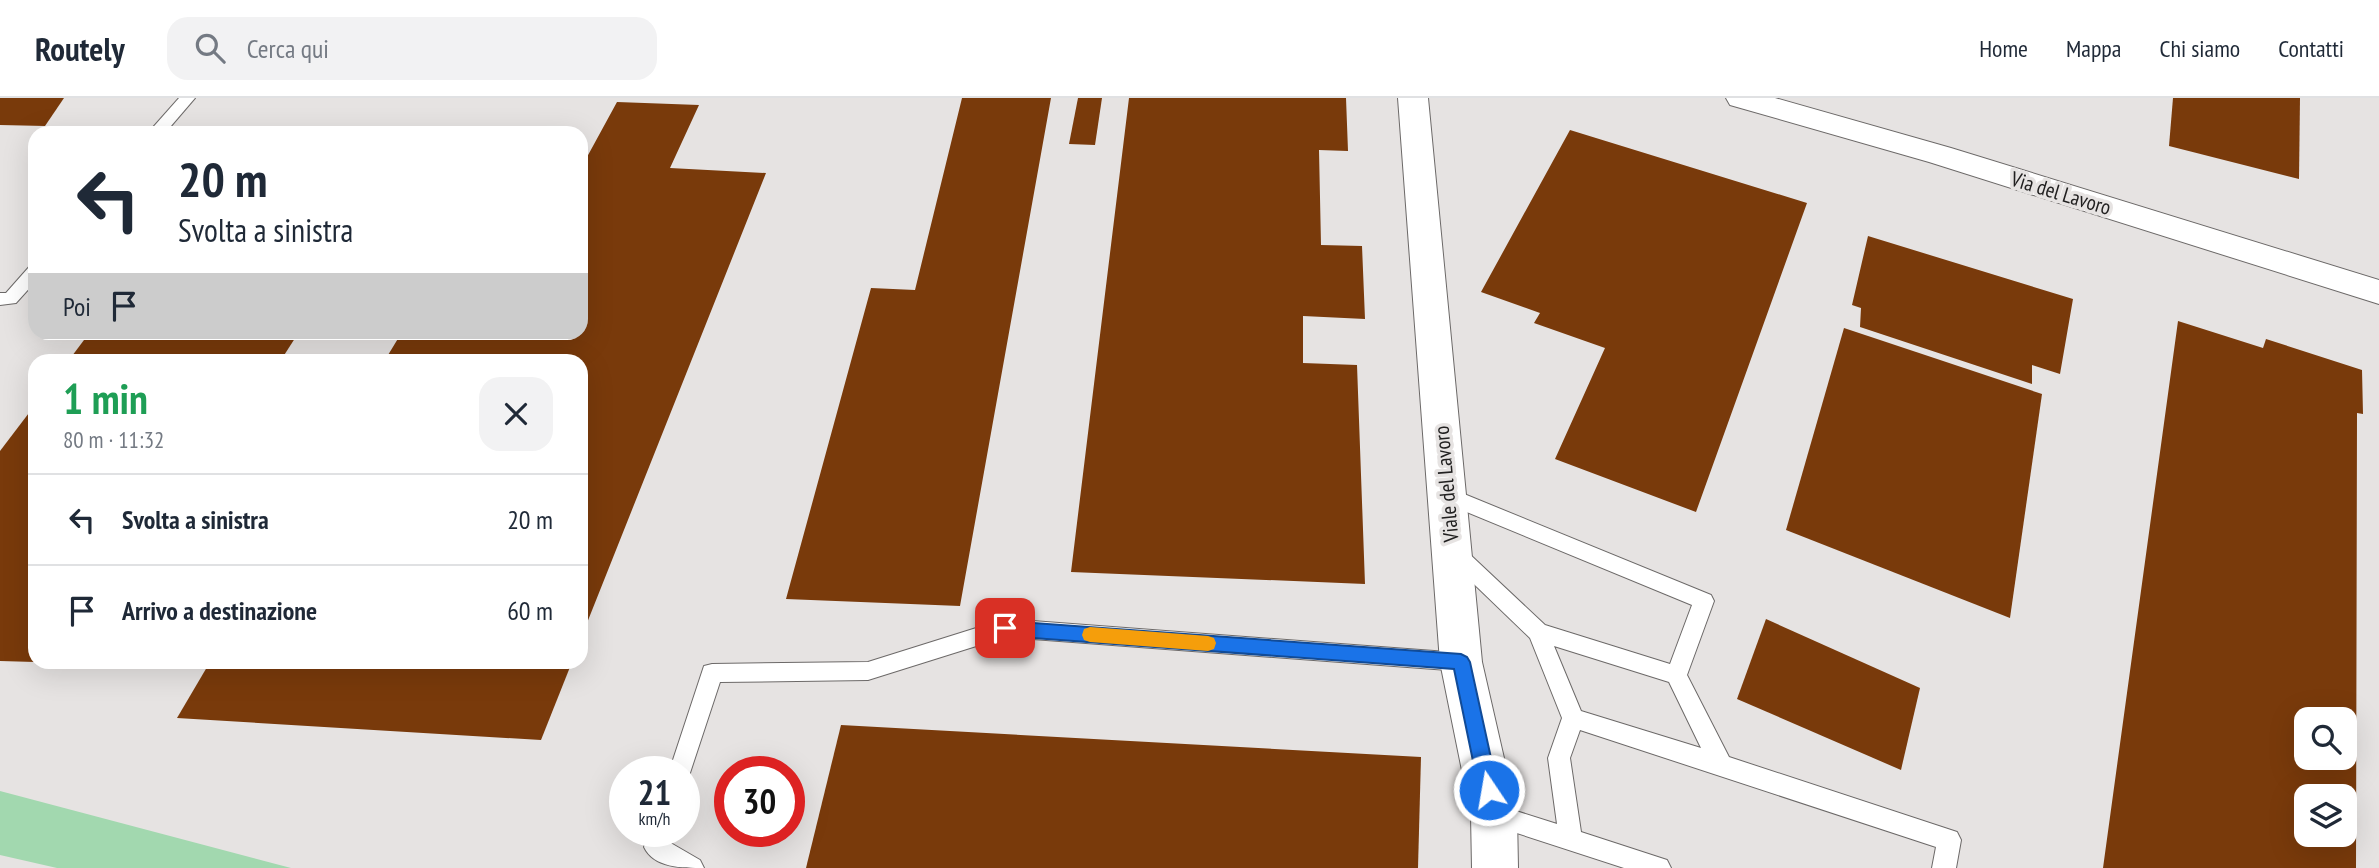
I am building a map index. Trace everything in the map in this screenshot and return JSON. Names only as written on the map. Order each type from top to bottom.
[{"type":"street","name":"Viale del Lavoro","points":[[1413,98],[1461,662],[1494,815],[1495,868]]},
{"type":"street","name":"Via del Lavoro","points":[[1741,98],[1940,155],[2379,292]]},
{"type":"lane","points":[[162,126],[187,98]]},
{"type":"lane","points":[[0,299],[10,299],[28,279]]},
{"type":"lane","points":[[1447,495],[1703,601],[1676,675]]},
{"type":"lane","points":[[1452,550],[1538,632],[1573,718],[1559,758],[1571,839]]},
{"type":"lane","points":[[685,756],[712,673],[868,671],[1005,628],[1461,662]]},
{"type":"lane","points":[[1538,632],[1676,675],[1721,765]]},
{"type":"lane","points":[[1573,718],[1949,840],[1944,868]]},
{"type":"lane","points":[[1494,815],[1659,868]]},
{"type":"lane","points":[[656,847],[692,868]]},
{"type":"green space","points":[[0,791],[291,868],[57,868],[0,855]]},
{"type":"building","points":[[0,98],[64,98],[45,126],[0,125]]},
{"type":"building","points":[[962,98],[1051,98],[960,606],[786,599],[871,288],[915,290]]},
{"type":"building","points":[[1078,98],[1102,98],[1095,145],[1069,144]]},
{"type":"building","points":[[1129,98],[1346,98],[1348,151],[1319,150],[1321,245],[1362,246],[1365,319],[1303,316],[1303,363],[1357,365],[1365,584],[1071,572]]},
{"type":"building","points":[[2173,98],[2300,98],[2299,179],[2169,146]]},
{"type":"building","points":[[617,102],[699,105],[670,168],[766,173],[588,620],[588,354],[389,354],[397,340],[588,340],[588,155]]},
{"type":"building","points":[[1570,130],[1807,203],[1696,512],[1555,459],[1605,348],[1534,323],[1540,313],[1481,292]]},
{"type":"building","points":[[1868,236],[2073,299],[2060,374],[2032,365],[2032,384],[1860,327],[1861,308],[1852,305]]},
{"type":"building","points":[[2178,321],[2263,348],[2266,339],[2362,370],[2363,414],[2357,413],[2356,707],[2294,707],[2294,770],[2356,770],[2356,784],[2294,784],[2294,847],[2356,847],[2356,868],[2103,868]]},
{"type":"building","points":[[1844,328],[2042,394],[2010,618],[1786,530]]},
{"type":"building","points":[[84,340],[294,340],[285,354],[74,354]]},
{"type":"building","points":[[28,414],[28,662],[0,661],[0,451]]},
{"type":"building","points":[[1766,619],[1920,688],[1901,770],[1737,699]]},
{"type":"building","points":[[206,669],[569,669],[541,740],[177,718]]},
{"type":"building","points":[[841,725],[1421,757],[1418,868],[806,868]]},
{"type":"slow traffic","points":[[1090,635],[1208,643]]},
{"type":"route","points":[[1005,628],[1461,662],[1489,790]]}]
